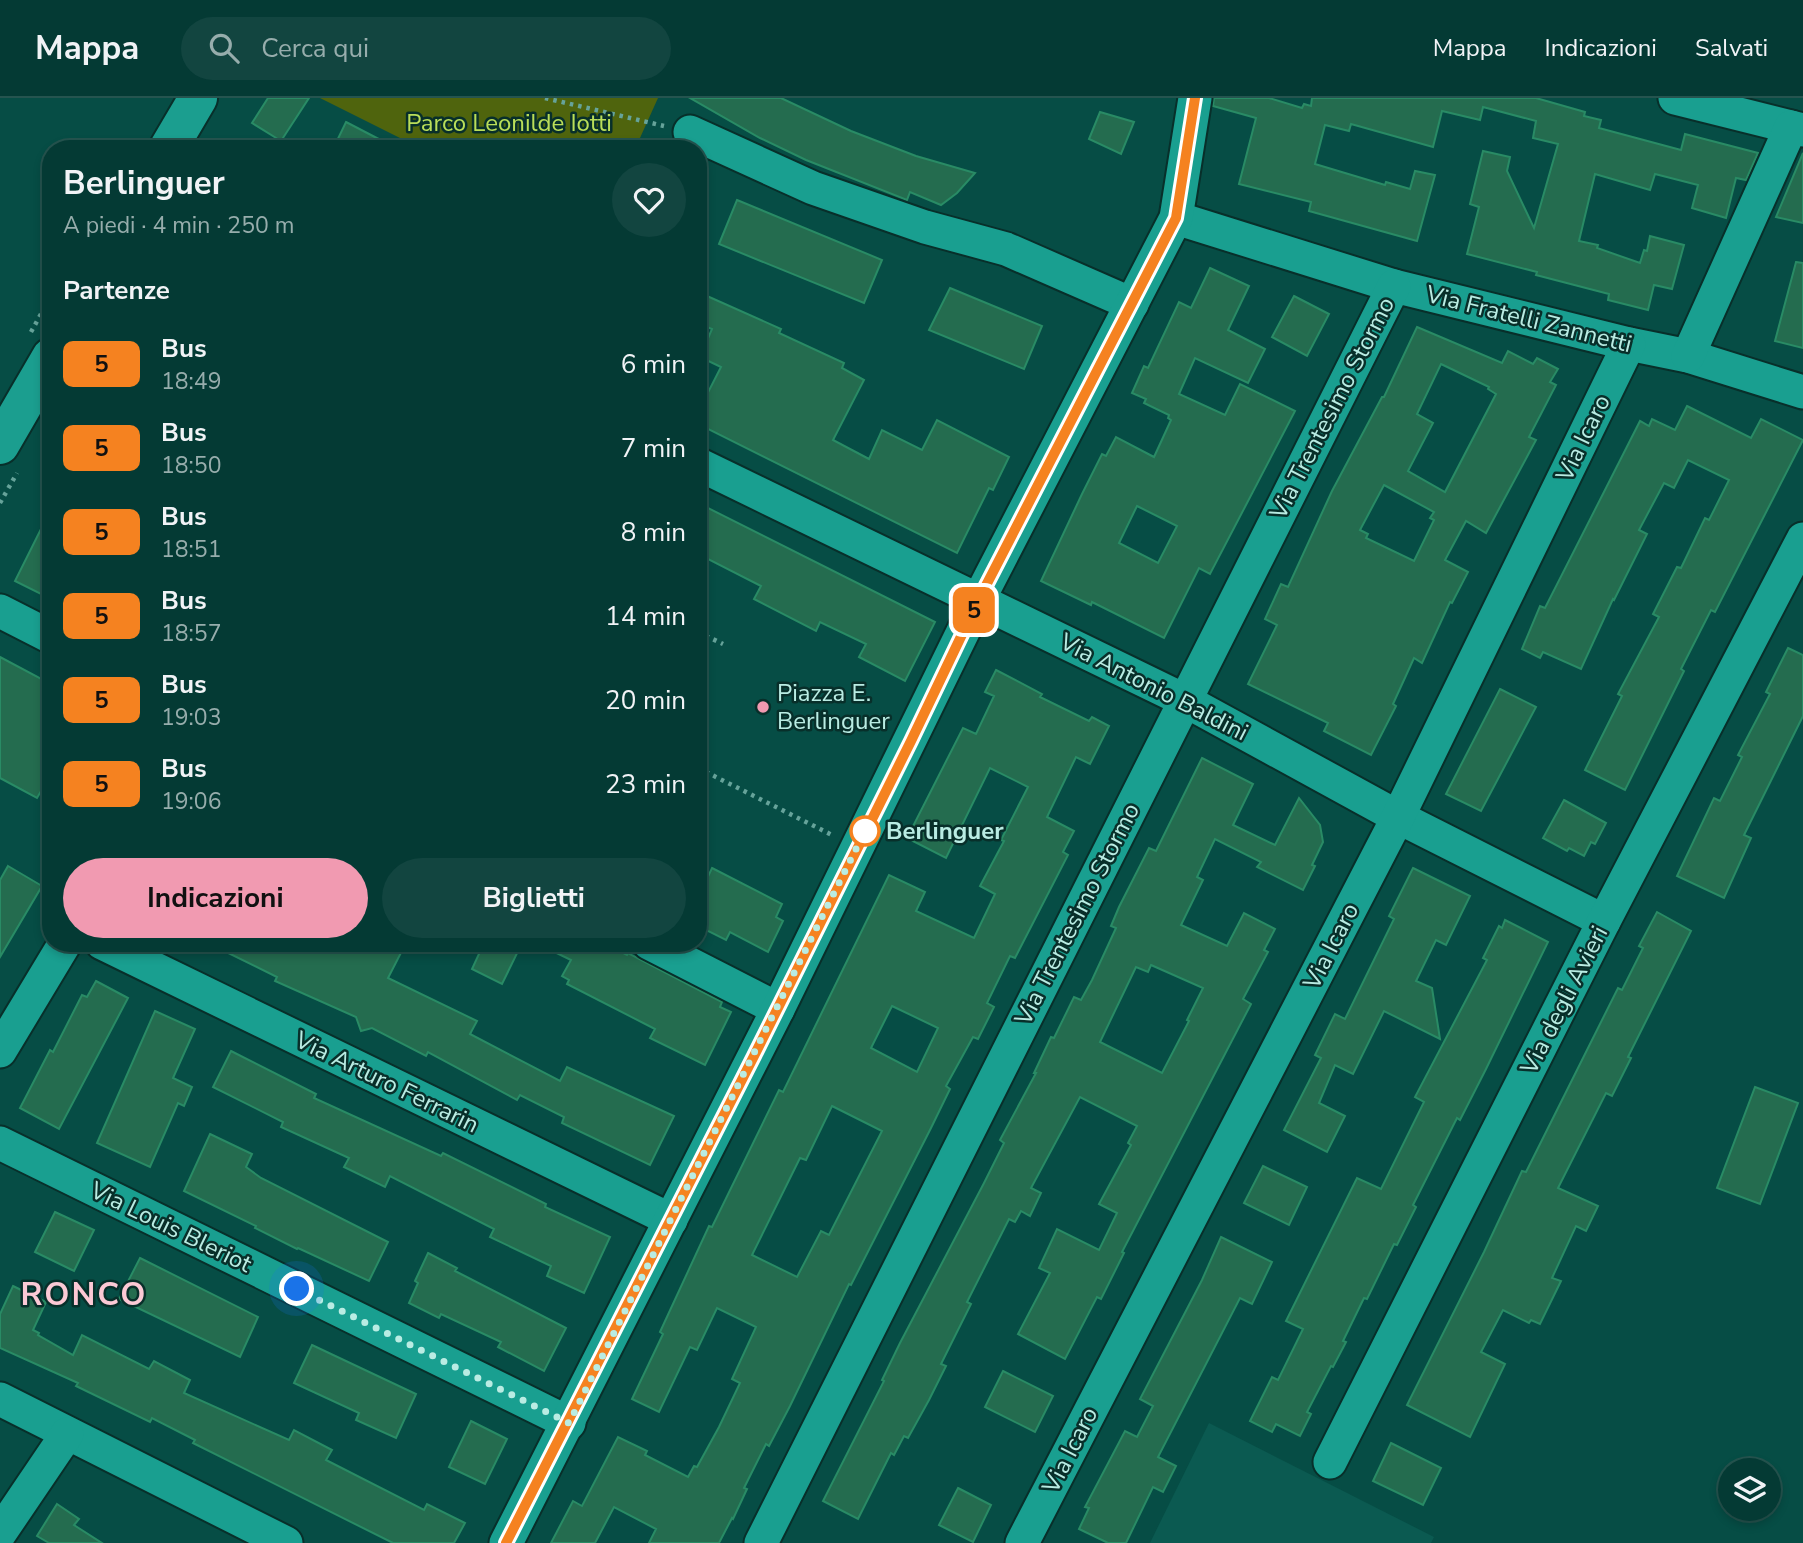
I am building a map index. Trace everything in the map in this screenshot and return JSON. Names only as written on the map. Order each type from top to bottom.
[{"type":"main road","points":[[173,140],[198,98]]},
{"type":"main road","points":[[0,445],[42,373]]},
{"type":"street","points":[[506,1543],[778,1009],[979,599],[1176,218],[1195,98]]},
{"type":"street","points":[[1675,98],[1797,129],[1688,356]]},
{"type":"street","points":[[690,132],[813,188],[925,227],[1006,249],[1132,304]]},
{"type":"street","name":"Via Fratelli Zannetti","points":[[1176,218],[1394,286],[1688,356],[1803,392]]},
{"type":"street","name":"Via Trentesimo Stormo","points":[[761,1543],[1394,286]]},
{"type":"street","name":"Via Icaro","points":[[1022,1543],[1398,817],[1629,344]]},
{"type":"street","name":"Via Antonio Baldini","points":[[707,468],[1184,700],[1398,817],[1604,921]]},
{"type":"street","name":"Via degli Avieri","points":[[1330,1462],[1604,921],[1803,540]]},
{"type":"street","points":[[0,611],[42,632]]},
{"type":"street","points":[[0,1051],[60,952]]},
{"type":"street","name":"Via Arturo Ferrarin","points":[[120,952],[671,1220]]},
{"type":"street","points":[[667,952],[778,1009]]},
{"type":"street","name":"Via Louis Bleriot","points":[[0,1143],[569,1423]]},
{"type":"street","points":[[0,1399],[286,1543]]},
{"type":"street","points":[[0,1533],[67,1434]]},
{"type":"path","points":[[545,98],[690,132]]},
{"type":"path","points":[[707,636],[723,644]]},
{"type":"path","points":[[707,772],[858,848]]},
{"type":"shaded area","points":[[1209,1423],[1434,1537],[1431,1543],[1150,1543]]},
{"type":"green space","name":"Parco Leonilde Iotti","points":[[320,98],[658,98],[639,140],[404,140]]},
{"type":"building","points":[[268,98],[309,98],[282,140],[252,123]]},
{"type":"building","points":[[690,98],[781,98],[851,131],[916,156],[975,173],[957,193],[941,205],[910,192],[907,200],[806,160],[760,138]]},
{"type":"building","points":[[1214,98],[1269,98],[1302,108],[1304,104],[1311,106],[1312,98],[1536,98],[1585,112],[1584,116],[1601,120],[1599,128],[1681,150],[1685,134],[1758,153],[1746,180],[1736,178],[1726,218],[1692,208],[1698,185],[1655,174],[1650,190],[1595,174],[1579,241],[1598,245],[1597,248],[1640,263],[1644,250],[1647,251],[1650,236],[1684,245],[1672,289],[1654,285],[1648,310],[1608,300],[1609,294],[1467,254],[1479,207],[1470,204],[1483,151],[1510,157],[1507,171],[1534,228],[1558,144],[1533,138],[1536,121],[1483,107],[1480,120],[1442,111],[1433,147],[1351,124],[1349,131],[1325,125],[1315,164],[1385,185],[1386,182],[1410,189],[1415,171],[1435,175],[1417,241],[1309,211],[1311,202],[1239,184],[1256,118],[1213,106]]},
{"type":"building","points":[[1100,112],[1134,122],[1121,154],[1089,139]]},
{"type":"building","points":[[346,122],[381,140],[337,140]]},
{"type":"building","points":[[1803,153],[1803,223],[1776,217]]},
{"type":"building","points":[[737,200],[882,260],[864,303],[719,244]]},
{"type":"building","points":[[1796,262],[1803,263],[1803,348],[1775,341]]},
{"type":"building","points":[[1210,268],[1249,286],[1228,330],[1265,349],[1248,383],[1195,358],[1179,394],[1225,415],[1240,384],[1295,411],[1210,574],[1199,568],[1164,638],[1092,602],[1091,605],[1041,581],[1102,454],[1106,456],[1116,437],[1154,457],[1171,420],[1169,415],[1144,403],[1146,399],[1132,393],[1144,366],[1148,368],[1179,302],[1191,308]],"holes":[[[1137,506],[1177,526],[1158,563],[1119,543]]]},
{"type":"building","points":[[950,288],[1042,326],[1024,369],[929,330]]},
{"type":"building","points":[[707,296],[781,329],[779,333],[844,363],[842,368],[864,380],[833,440],[869,459],[882,430],[922,450],[937,420],[1009,457],[993,490],[989,488],[957,553],[707,428],[707,394],[721,367],[707,360],[707,341],[712,329],[707,327]]},
{"type":"building","points":[[1294,296],[1329,314],[1307,356],[1272,337]]},
{"type":"building","points":[[1417,327],[1502,363],[1508,351],[1533,364],[1537,358],[1558,369],[1550,382],[1556,385],[1529,437],[1536,440],[1486,533],[1466,521],[1445,560],[1468,572],[1452,603],[1450,602],[1422,663],[1414,658],[1393,704],[1396,706],[1371,755],[1324,731],[1328,723],[1248,684],[1277,625],[1265,619],[1281,584],[1288,587],[1332,491],[1384,397]],"holes":[[[1441,364],[1489,387],[1488,389],[1496,394],[1445,492],[1408,471],[1433,423],[1417,414]],[[1384,485],[1434,512],[1430,518],[1434,520],[1414,561],[1366,538],[1368,534],[1360,530]]]},
{"type":"building","points":[[1687,406],[1751,438],[1761,419],[1803,440],[1715,612],[1711,610],[1625,790],[1585,770],[1622,696],[1618,694],[1659,617],[1653,614],[1677,567],[1681,568],[1705,518],[1709,520],[1729,480],[1688,460],[1674,488],[1664,483],[1639,530],[1647,534],[1581,669],[1543,652],[1540,658],[1522,649],[1540,606],[1545,608],[1640,421],[1649,426],[1652,419],[1675,430]]},
{"type":"building","points":[[707,508],[935,622],[905,681],[859,657],[866,644],[820,622],[816,631],[754,599],[761,586],[707,559]]},
{"type":"building","points":[[42,527],[42,594],[15,581]]},
{"type":"building","points":[[1788,648],[1803,655],[1803,716],[1744,835],[1751,838],[1724,898],[1677,876],[1714,798],[1720,801],[1742,757],[1738,755],[1770,694],[1766,692]]},
{"type":"building","points":[[0,657],[42,679],[42,789],[37,798],[0,778]]},
{"type":"building","points":[[996,670],[1042,694],[1040,697],[1089,721],[1092,717],[1109,726],[1090,764],[1076,757],[1047,817],[1074,831],[1063,852],[1068,855],[1015,958],[1010,956],[987,1003],[994,1007],[978,1039],[973,1037],[946,1086],[950,1089],[931,1128],[851,1285],[849,1284],[790,1406],[769,1446],[766,1444],[744,1488],[747,1489],[733,1519],[719,1543],[649,1543],[656,1529],[614,1507],[595,1543],[551,1543],[573,1501],[582,1506],[618,1437],[647,1451],[645,1455],[688,1477],[694,1466],[697,1467],[719,1427],[740,1383],[732,1379],[756,1327],[717,1308],[697,1350],[690,1347],[659,1412],[632,1399],[709,1226],[712,1227],[779,1090],[783,1092],[889,875],[925,892],[916,911],[974,938],[995,894],[980,886],[1028,787],[990,768],[946,858],[907,838],[963,728],[976,734],[994,696],[985,692]],"holes":[[[892,1006],[938,1028],[917,1072],[871,1048]],[[832,1106],[882,1131],[829,1235],[821,1231],[797,1277],[752,1255],[800,1158],[806,1160]]]},
{"type":"building","points":[[1500,689],[1536,707],[1481,811],[1446,794]]},
{"type":"building","points":[[1202,758],[1253,784],[1233,825],[1275,845],[1299,798],[1320,825],[1323,842],[1303,890],[1257,867],[1261,862],[1215,839],[1197,877],[1203,880],[1181,925],[1227,946],[1244,913],[1275,929],[1264,950],[1268,952],[1243,999],[1251,1004],[1122,1252],[1124,1253],[1101,1299],[1097,1297],[1065,1359],[1018,1334],[1050,1273],[1039,1268],[1057,1229],[1099,1250],[1117,1213],[1099,1204],[1131,1145],[1128,1143],[1137,1126],[1080,1097],[1031,1188],[1041,1193],[1030,1216],[1021,1211],[1015,1222],[1009,1219],[967,1302],[971,1304],[941,1364],[946,1366],[929,1400],[908,1438],[904,1436],[894,1455],[891,1453],[858,1519],[823,1501],[884,1381],[882,1380],[900,1343],[1004,1143],[1000,1140],[1036,1073],[1051,1037],[1054,1038],[1074,997],[1081,1000],[1116,928],[1111,926],[1119,907],[1149,848],[1156,851]],"holes":[[[1151,965],[1203,988],[1162,1073],[1100,1042],[1136,967],[1148,972]]]},
{"type":"building","points":[[1564,800],[1606,823],[1595,844],[1591,842],[1584,856],[1569,848],[1567,851],[1543,838]]},
{"type":"building","points":[[8,866],[42,886],[0,957],[0,880]]},
{"type":"building","points":[[712,868],[782,904],[776,917],[783,921],[768,952],[730,932],[726,940],[707,930],[707,879]]},
{"type":"building","points":[[1413,868],[1470,896],[1446,945],[1436,940],[1416,981],[1432,988],[1440,1039],[1384,1011],[1353,1074],[1335,1065],[1319,1103],[1345,1116],[1327,1152],[1284,1130],[1321,1058],[1315,1055],[1335,1014],[1345,1019],[1394,919],[1389,916]]},
{"type":"building","points":[[1657,912],[1691,931],[1628,1057],[1631,1058],[1612,1096],[1606,1093],[1558,1188],[1598,1206],[1586,1231],[1576,1226],[1552,1278],[1561,1281],[1540,1324],[1531,1320],[1529,1323],[1503,1310],[1481,1352],[1505,1364],[1470,1437],[1407,1405],[1522,1171],[1526,1172],[1618,988],[1622,990],[1643,948],[1639,946]]},
{"type":"building","points":[[1505,920],[1548,942],[1460,1120],[1457,1118],[1413,1205],[1416,1207],[1397,1245],[1394,1244],[1367,1299],[1364,1298],[1343,1341],[1346,1342],[1307,1412],[1311,1414],[1300,1436],[1276,1424],[1272,1432],[1250,1421],[1272,1377],[1278,1380],[1303,1329],[1286,1321],[1357,1178],[1381,1189],[1424,1102],[1415,1097],[1487,960],[1483,958],[1499,926],[1502,928]]},
{"type":"building","points":[[226,952],[401,952],[388,978],[477,1021],[470,1034],[560,1081],[567,1067],[674,1116],[650,1165],[562,1123],[564,1117],[520,1095],[517,1100],[428,1052],[426,1056],[372,1028],[361,1031],[356,1017],[275,981],[277,977]]},
{"type":"building","points":[[480,952],[518,952],[502,984],[472,969]]},
{"type":"building","points":[[555,952],[628,953],[722,1002],[720,1007],[731,1012],[705,1065],[650,1038],[655,1029],[567,984],[569,980],[562,976],[571,960]]},
{"type":"building","points":[[96,981],[128,998],[59,1129],[20,1108],[82,995],[87,997]]},
{"type":"building","points":[[155,1011],[195,1029],[173,1078],[192,1087],[184,1106],[178,1103],[150,1167],[97,1143]]},
{"type":"building","points":[[231,1051],[316,1094],[314,1098],[441,1156],[443,1153],[546,1204],[545,1207],[610,1237],[584,1293],[547,1276],[551,1266],[490,1237],[494,1229],[390,1176],[385,1187],[344,1167],[349,1158],[281,1127],[283,1122],[213,1087]]},
{"type":"building","points":[[1755,1087],[1798,1103],[1760,1204],[1717,1188]]},
{"type":"building","points":[[210,1134],[252,1154],[246,1167],[261,1178],[388,1242],[369,1281],[297,1249],[184,1191]]},
{"type":"building","points":[[1263,1166],[1307,1187],[1289,1225],[1244,1203]]},
{"type":"building","points":[[55,1212],[94,1230],[74,1271],[35,1252]]},
{"type":"building","points":[[1221,1237],[1272,1262],[1252,1304],[1240,1298],[1158,1457],[1176,1466],[1163,1492],[1153,1487],[1126,1543],[1108,1543],[1079,1529],[1089,1508],[1085,1507],[1125,1431],[1137,1437],[1153,1406],[1140,1399],[1202,1280]]},
{"type":"building","points":[[428,1253],[457,1268],[455,1271],[566,1328],[544,1371],[498,1347],[501,1342],[441,1314],[439,1318],[409,1303],[418,1283],[415,1281]]},
{"type":"building","points":[[140,1258],[258,1317],[240,1357],[119,1299]]},
{"type":"building","points":[[13,1286],[46,1302],[33,1330],[39,1333],[38,1335],[73,1355],[82,1335],[149,1369],[154,1361],[190,1380],[184,1393],[289,1440],[294,1430],[332,1450],[326,1460],[424,1510],[427,1504],[465,1523],[454,1543],[393,1543],[193,1443],[195,1440],[152,1418],[150,1422],[76,1386],[78,1383],[0,1348],[0,1314]]},
{"type":"building","points":[[312,1345],[416,1394],[396,1438],[356,1420],[359,1413],[294,1383]]},
{"type":"building","points":[[1003,1371],[1053,1396],[1035,1432],[985,1407]]},
{"type":"building","points":[[471,1421],[507,1439],[485,1484],[449,1467]]},
{"type":"building","points":[[1391,1443],[1441,1468],[1423,1505],[1373,1481]]},
{"type":"building","points":[[958,1488],[991,1505],[973,1542],[939,1525]]},
{"type":"building","points":[[57,1504],[79,1519],[74,1525],[102,1543],[49,1543],[37,1536]]},
{"type":"bus line","name":"5","points":[[506,1543],[754,1056],[979,599],[1176,218],[1195,98]]},
{"type":"place","name":"Piazza E. Berlinguer","points":[[763,707]]},
{"type":"place","name":"Berlinguer","points":[[865,831]]},
{"type":"district","name":"RONCO","points":[[84,1294]]},
{"type":"route","points":[[297,1289],[569,1423],[865,831]]}]
